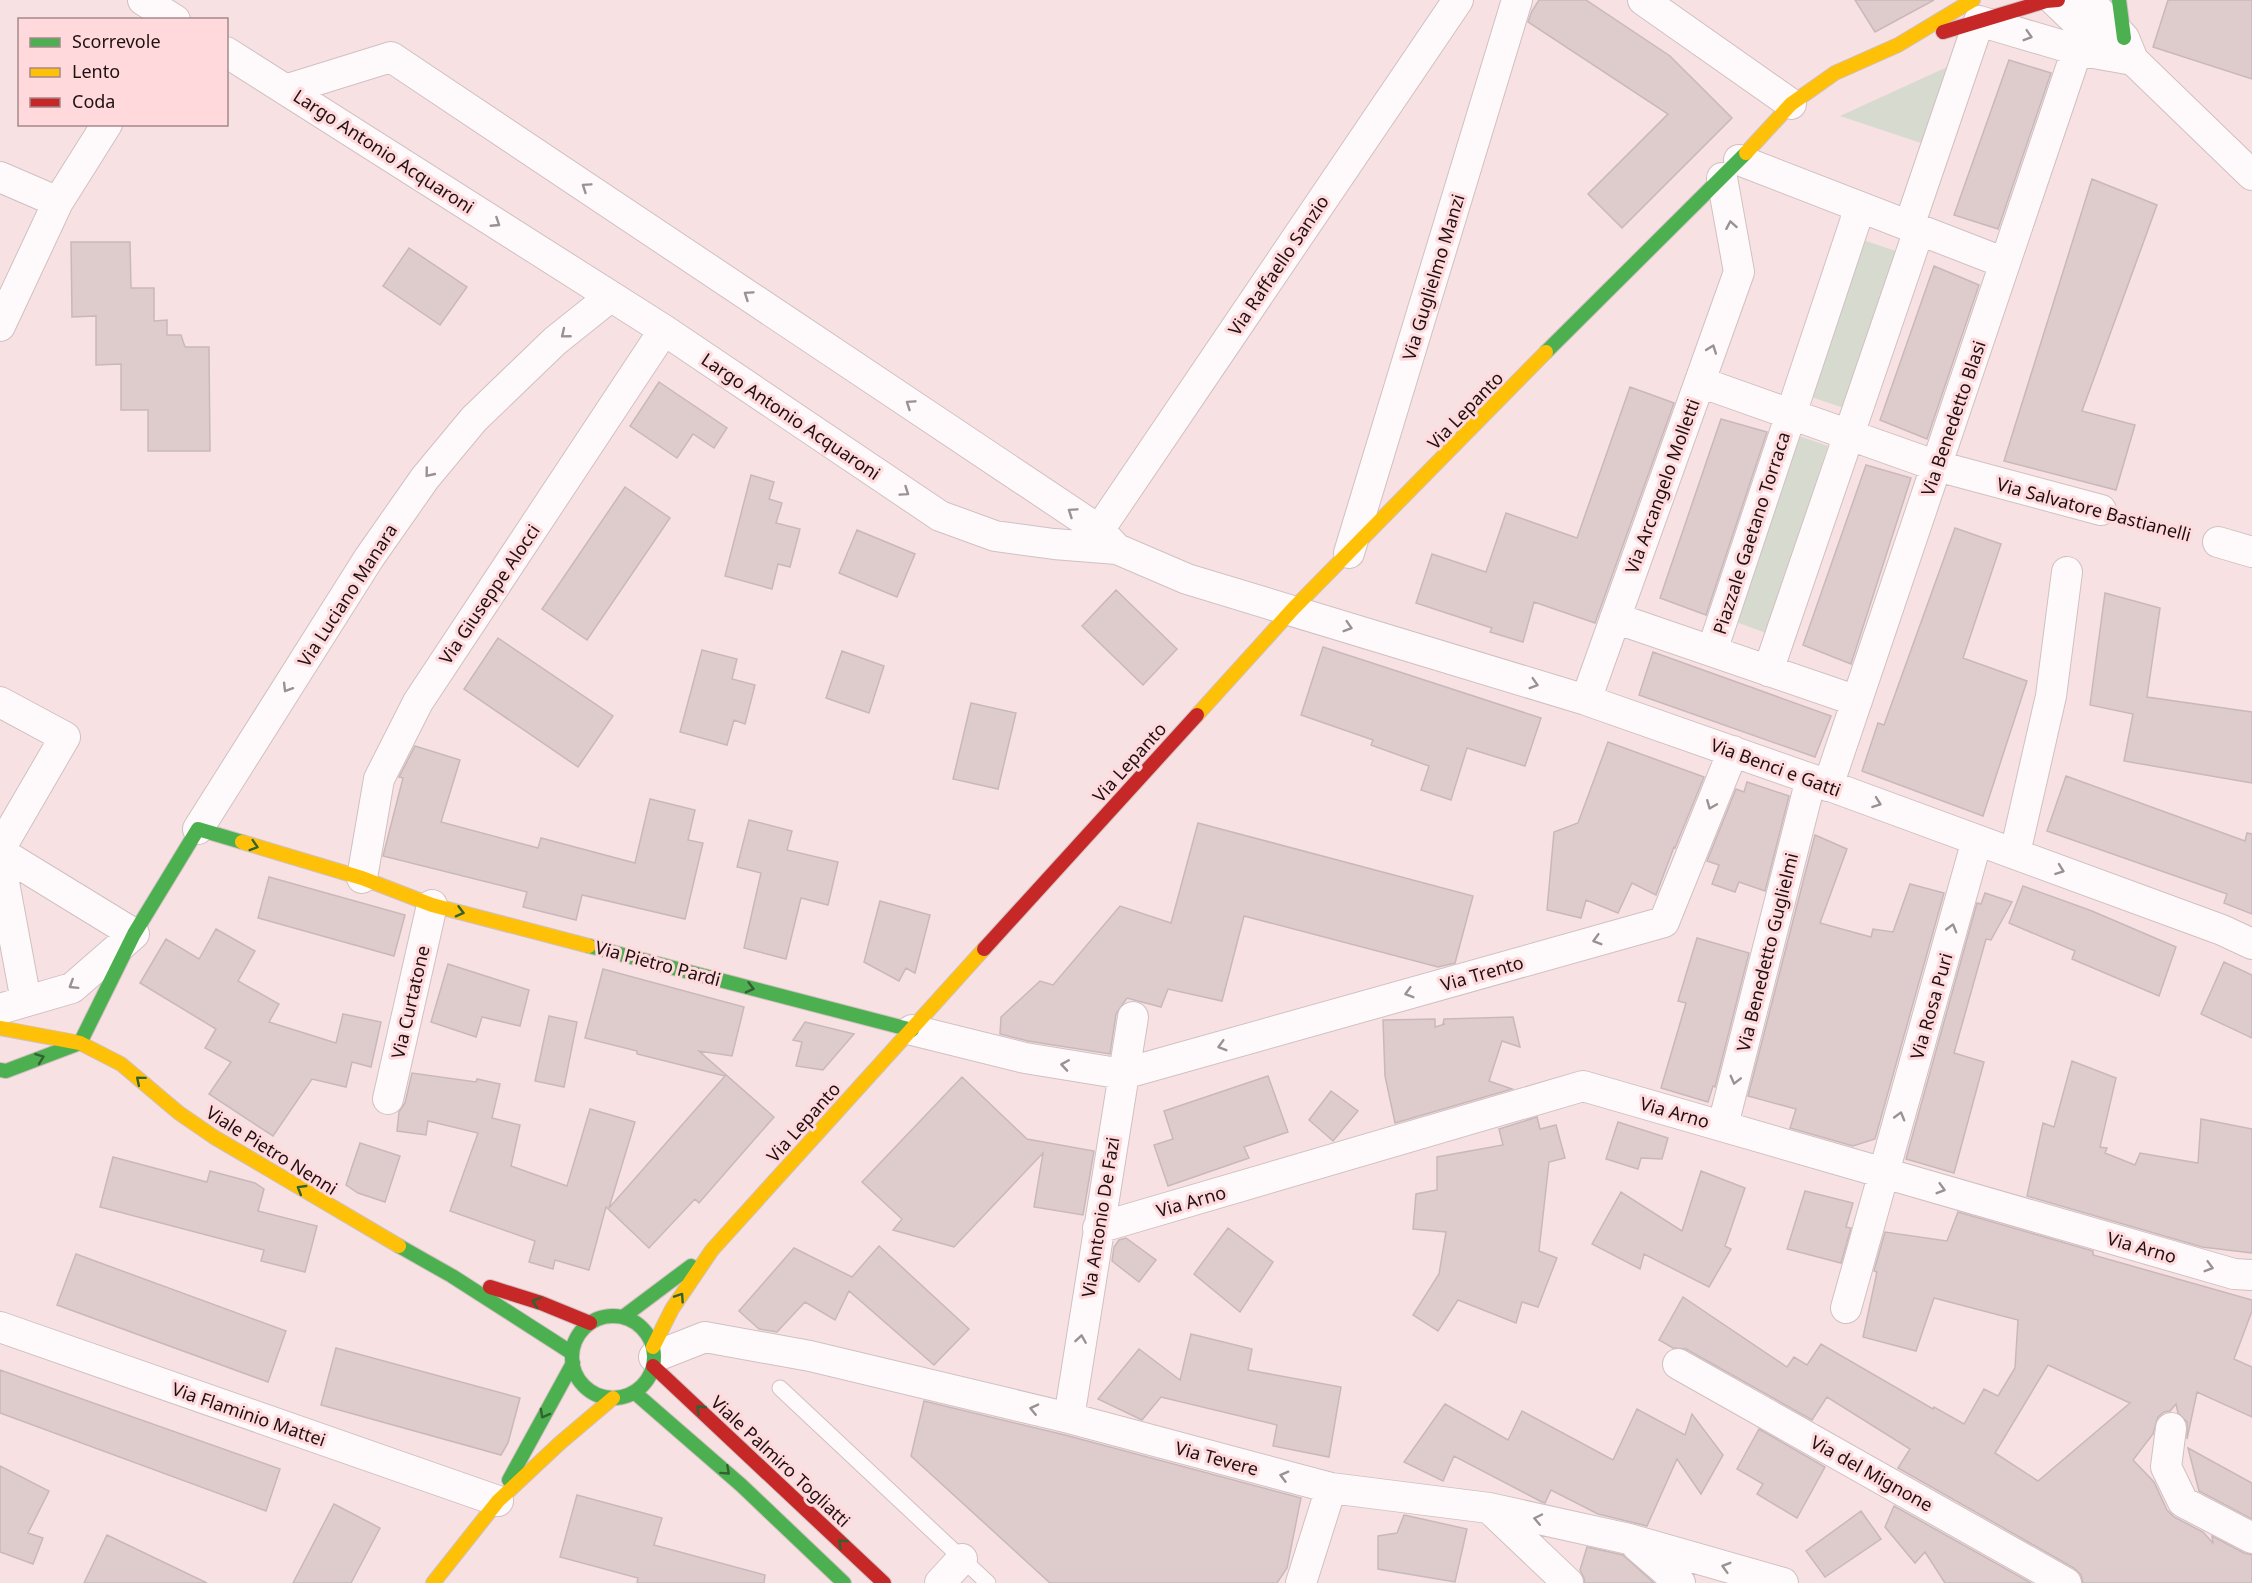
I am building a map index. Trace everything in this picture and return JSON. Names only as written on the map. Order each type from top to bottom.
[{"type":"street","points":[[143,0],[172,18]]},
{"type":"street","name":"Via Raffaello Sanzio","points":[[1108,539],[1458,0]]},
{"type":"street","name":"Via Guglielmo Manzi","points":[[1349,553],[1517,0]]},
{"type":"street","points":[[1643,0],[1791,104]]},
{"type":"street","points":[[2005,263],[1860,207],[1730,169],[1791,104],[1835,73],[1976,10],[2051,0],[2123,51],[2252,175]]},
{"type":"street","points":[[2088,0],[2123,51]]},
{"type":"street","points":[[2119,0],[2123,51]]},
{"type":"street","points":[[1898,45],[1976,10],[2077,50],[2123,51]]},
{"type":"street","points":[[1768,671],[1849,435],[1914,228],[1976,10]]},
{"type":"street","name":"Via Benedetto Blasi","points":[[1820,782],[1857,701],[2077,50]]},
{"type":"street","points":[[228,52],[288,89]]},
{"type":"street","name":"Largo Antonio Acquaroni","points":[[288,89],[391,57],[1108,539],[1187,579],[1292,610]]},
{"type":"street","name":"Largo Antonio Acquaroni","points":[[288,89],[664,330],[940,516],[995,536],[1054,544],[1108,539]]},
{"type":"street","points":[[0,326],[58,202],[106,126]]},
{"type":"street","name":"Via Lepanto","points":[[654,1357],[672,1309],[712,1250],[912,1029],[1292,610],[1586,310],[1730,169]]},
{"type":"street","name":"Via Arcangelo Molletti","points":[[1586,700],[1739,272],[1730,169]]},
{"type":"street","points":[[0,177],[58,202]]},
{"type":"street","name":"Piazzale Gaetano Torraca","points":[[1712,651],[1860,207]]},
{"type":"street","name":"Via Luciano Manara","points":[[80,1043],[134,934],[198,829],[369,558],[425,478],[474,419],[555,341],[610,297]]},
{"type":"street","name":"Via Giuseppe Alocci","points":[[362,878],[379,779],[418,702],[664,330]]},
{"type":"street","name":"Piazzale Gaetano Torraca","points":[[1700,382],[1936,466]]},
{"type":"street","name":"Via Salvatore Bastianelli","points":[[1936,466],[2101,510]]},
{"type":"street","points":[[2218,542],[2252,552]]},
{"type":"street","points":[[2015,853],[2051,696],[2067,572]]},
{"type":"street","name":"Via Benci e Gatti","points":[[1292,610],[1586,700],[1733,751],[2223,930],[2252,944]]},
{"type":"street","name":"Piazzale Gaetano Torraca","points":[[1615,618],[1857,701]]},
{"type":"street","points":[[0,702],[65,737],[0,850],[134,934],[72,988],[13,1005],[0,861]]},
{"type":"street","name":"Via Trento","points":[[1123,1074],[1664,921],[1733,751]]},
{"type":"street","name":"Via Benedetto Guglielmi","points":[[1723,1125],[1820,782]]},
{"type":"street","name":"Via Pietro Pardi","points":[[198,829],[362,878],[432,905],[1025,1058],[1123,1074]]},
{"type":"street","name":"Via Rosa Puri","points":[[1846,1308],[1977,840]]},
{"type":"street","name":"Via Curtatone","points":[[388,1099],[432,905]]},
{"type":"street","name":"Via Antonio De Fazi","points":[[1069,1418],[1133,1017]]},
{"type":"street","name":"Viale Pietro Nenni","points":[[0,1028],[80,1043],[121,1064],[179,1113],[214,1137],[452,1276],[573,1358]]},
{"type":"street","points":[[0,1070],[6,1071],[80,1043]]},
{"type":"street","name":"Via Arno","points":[[1098,1228],[1583,1086],[2234,1274],[2252,1275]]},
{"type":"street","name":"Via Lepanto","points":[[623,1317],[712,1250]]},
{"type":"street","name":"Viale Pietro Nenni","points":[[452,1276],[541,1303],[590,1323]]},
{"type":"street","points":[[433,1583],[498,1501],[560,1443],[613,1398],[634,1392],[647,1381],[654,1357],[642,1328],[623,1317],[605,1316],[590,1323],[577,1337],[573,1358],[498,1501]]},
{"type":"street","name":"Via Flaminio Mattei","points":[[0,1327],[498,1501]]},
{"type":"street","name":"Via Tevere","points":[[654,1357],[705,1337],[810,1356],[1069,1418],[1331,1488],[1489,1508],[1629,1539],[1783,1583]]},
{"type":"street","name":"Viale Palmiro Togliatti","points":[[654,1357],[884,1583]]},
{"type":"street","points":[[573,1358],[575,1371],[584,1385],[597,1394],[613,1398]]},
{"type":"street","name":"Via del Mignone","points":[[1678,1364],[2066,1583]]},
{"type":"street","points":[[634,1392],[772,1513],[844,1583]]},
{"type":"street","points":[[2171,1428],[2166,1467],[2183,1502],[2252,1538]]},
{"type":"street","points":[[1300,1583],[1331,1488]]},
{"type":"street","points":[[1489,1508],[1568,1583]]},
{"type":"street","points":[[1629,1539],[1663,1577]]},
{"type":"street","points":[[940,1583],[962,1559]]},
{"type":"lane","points":[[780,1388],[988,1583]]},
{"type":"path","name":"Via Salvatore Bastianelli","points":[[2101,510],[2218,542]]},
{"type":"shaded area","points":[[1956,63],[1924,144],[1840,116]]},
{"type":"shaded area","points":[[1863,240],[1896,251],[1844,408],[1811,397]]},
{"type":"shaded area","points":[[1799,436],[1828,446],[1766,633],[1736,622]]},
{"type":"building","points":[[1539,0],[1586,0],[1670,56],[1732,118],[1622,228],[1588,194],[1668,114],[1528,22]]},
{"type":"building","points":[[1855,0],[1934,0],[1875,32]]},
{"type":"building","points":[[2168,0],[2252,0],[2252,79],[2153,47]]},
{"type":"building","points":[[2009,60],[2051,73],[1998,229],[1954,215]]},
{"type":"building","points":[[2092,179],[2157,205],[2082,411],[2135,425],[2116,490],[2004,461]]},
{"type":"building","points":[[71,242],[130,242],[131,288],[154,288],[154,321],[167,320],[167,335],[181,335],[185,347],[209,347],[210,451],[148,451],[148,410],[121,410],[121,364],[96,365],[96,316],[72,317]]},
{"type":"building","points":[[409,248],[467,287],[440,325],[383,286]]},
{"type":"building","points":[[1934,266],[1979,285],[1927,439],[1880,420]]},
{"type":"building","points":[[659,382],[727,428],[714,448],[693,434],[677,458],[630,426]]},
{"type":"building","points":[[1630,387],[1674,403],[1595,623],[1534,602],[1523,642],[1490,632],[1492,628],[1416,603],[1432,554],[1486,572],[1506,513],[1577,538]]},
{"type":"building","points":[[1721,419],[1767,432],[1706,615],[1660,598]]},
{"type":"building","points":[[1866,465],[1911,478],[1851,664],[1803,645]]},
{"type":"building","points":[[751,475],[774,482],[769,499],[782,503],[776,523],[800,529],[790,567],[778,564],[772,589],[725,576]]},
{"type":"building","points":[[625,487],[670,518],[587,640],[542,609]]},
{"type":"building","points":[[1955,528],[2001,544],[1963,658],[2027,681],[1983,816],[1862,771],[1878,723],[1884,725]]},
{"type":"building","points":[[857,530],[915,554],[897,597],[839,573]]},
{"type":"building","points":[[1116,590],[1177,649],[1143,685],[1082,626]]},
{"type":"building","points":[[2105,593],[2160,608],[2147,697],[2252,712],[2252,783],[2124,761],[2133,714],[2090,705]]},
{"type":"building","points":[[498,638],[613,716],[578,767],[464,689]]},
{"type":"building","points":[[1323,647],[1541,718],[1525,766],[1467,748],[1451,800],[1421,790],[1429,766],[1371,745],[1373,740],[1301,715]]},
{"type":"building","points":[[702,650],[737,659],[732,679],[755,685],[745,724],[734,720],[727,745],[680,732]]},
{"type":"building","points":[[842,651],[884,666],[869,713],[826,698]]},
{"type":"building","points":[[1653,652],[1831,716],[1815,757],[1639,695]]},
{"type":"building","points":[[971,703],[1016,713],[998,789],[953,779]]},
{"type":"building","points":[[1608,742],[1704,777],[1656,895],[1632,883],[1618,913],[1586,900],[1581,918],[1547,910],[1554,832],[1578,823]]},
{"type":"building","points":[[415,746],[460,760],[441,822],[538,848],[541,838],[635,863],[650,799],[695,810],[688,840],[703,843],[685,919],[582,895],[576,920],[523,907],[527,892],[383,856],[403,778],[399,777]]},
{"type":"building","points":[[2066,776],[2245,841],[2247,833],[2252,834],[2252,914],[2224,903],[2227,894],[2047,831]]},
{"type":"building","points":[[1747,782],[1789,796],[1765,891],[1739,882],[1735,892],[1712,884],[1719,865],[1707,861],[1736,789],[1744,792]]},
{"type":"building","points":[[749,820],[792,831],[787,850],[838,862],[828,905],[801,898],[786,959],[744,948],[761,873],[737,867]]},
{"type":"building","points":[[1198,823],[1473,896],[1455,963],[1438,967],[1244,916],[1222,1001],[1168,989],[1161,1007],[1127,998],[1116,1014],[1110,1054],[1028,1041],[1000,1034],[1001,1017],[1040,981],[1053,985],[1120,906],[1171,923]]},
{"type":"building","points":[[1815,835],[1847,849],[1820,923],[1871,937],[1873,929],[1893,932],[1910,884],[1944,893],[1875,1139],[1853,1146],[1790,1128],[1796,1109],[1748,1096]]},
{"type":"building","points":[[269,877],[405,915],[394,956],[258,918]]},
{"type":"building","points":[[2023,886],[2092,911],[2176,947],[2159,996],[2072,959],[2075,951],[2009,923]]},
{"type":"building","points":[[1985,893],[2012,902],[1991,940],[1986,939],[1954,1053],[1984,1062],[1954,1173],[1906,1159],[1977,903],[1981,904]]},
{"type":"building","points":[[880,901],[930,915],[915,973],[906,968],[899,981],[864,962]]},
{"type":"building","points":[[216,929],[255,951],[238,981],[279,1004],[269,1022],[336,1043],[343,1014],[381,1022],[371,1067],[352,1062],[346,1087],[312,1079],[273,1136],[209,1094],[231,1062],[205,1048],[216,1029],[140,983],[166,939],[199,959]]},
{"type":"building","points":[[1697,938],[1749,953],[1715,1087],[1713,1086],[1708,1102],[1661,1088],[1686,1003],[1678,1001]]},
{"type":"building","points":[[2224,962],[2252,975],[2252,1038],[2201,1014]]},
{"type":"building","points":[[448,964],[529,990],[520,1026],[482,1017],[476,1037],[431,1022]]},
{"type":"building","points":[[603,969],[744,1007],[732,1056],[699,1051],[774,1117],[699,1203],[695,1199],[649,1248],[606,1207],[589,1270],[555,1260],[553,1269],[529,1262],[535,1241],[450,1211],[478,1133],[428,1121],[426,1135],[397,1131],[399,1112],[405,1103],[412,1073],[476,1082],[477,1079],[500,1084],[492,1118],[520,1125],[511,1166],[567,1186],[590,1109],[635,1122],[609,1208],[725,1076],[637,1054],[637,1051],[585,1038]]},
{"type":"building","points":[[549,1016],[577,1022],[564,1087],[535,1081]]},
{"type":"building","points":[[1513,1017],[1520,1047],[1502,1041],[1489,1081],[1512,1089],[1395,1123],[1385,1076],[1383,1020],[1435,1019],[1435,1027],[1445,1024],[1443,1024],[1444,1019]]},
{"type":"building","points":[[805,1022],[854,1034],[823,1070],[796,1066],[802,1042],[793,1040]]},
{"type":"building","points":[[2072,1061],[2116,1078],[2100,1147],[2107,1148],[2105,1153],[2135,1165],[2140,1153],[2198,1163],[2201,1119],[2252,1129],[2252,1253],[2202,1247],[2027,1196],[2043,1123],[2054,1127]]},
{"type":"building","points":[[1268,1076],[1288,1132],[1244,1147],[1249,1158],[1168,1186],[1154,1145],[1173,1139],[1164,1111]]},
{"type":"building","points":[[962,1077],[1027,1139],[1094,1151],[1083,1215],[1034,1207],[1043,1153],[954,1247],[893,1230],[902,1219],[862,1182]]},
{"type":"building","points":[[1331,1091],[1358,1111],[1333,1141],[1309,1120]]},
{"type":"building","points":[[1537,1117],[1540,1129],[1556,1125],[1565,1158],[1549,1162],[1539,1251],[1557,1258],[1538,1307],[1522,1302],[1516,1323],[1458,1300],[1438,1331],[1413,1315],[1439,1274],[1446,1232],[1413,1229],[1416,1194],[1437,1190],[1437,1157],[1503,1145],[1499,1129]]},
{"type":"building","points":[[1618,1122],[1668,1138],[1662,1159],[1641,1158],[1638,1169],[1606,1159]]},
{"type":"building","points":[[360,1143],[400,1156],[385,1202],[358,1193],[346,1185]]},
{"type":"building","points":[[113,1157],[207,1182],[210,1171],[255,1183],[264,1189],[258,1211],[317,1226],[305,1272],[261,1261],[264,1250],[100,1207]]},
{"type":"building","points":[[1701,1171],[1745,1188],[1725,1246],[1731,1249],[1709,1287],[1644,1254],[1640,1269],[1592,1244],[1621,1192],[1682,1231]]},
{"type":"building","points":[[1805,1191],[1853,1203],[1846,1227],[1851,1228],[1841,1263],[1787,1249]]},
{"type":"building","points":[[1958,1212],[2093,1251],[2093,1255],[2252,1300],[2252,1311],[2234,1359],[2252,1367],[2252,1417],[2197,1392],[2187,1439],[2187,1422],[2178,1413],[2176,1404],[2170,1411],[2158,1417],[2153,1434],[2133,1460],[2154,1482],[2167,1510],[2174,1517],[2203,1532],[2213,1543],[2212,1536],[2252,1555],[2252,1583],[2083,1583],[2081,1575],[2074,1568],[1898,1468],[1910,1449],[1827,1397],[1812,1420],[1686,1349],[1673,1348],[1659,1340],[1683,1297],[1787,1367],[1794,1357],[1807,1365],[1821,1344],[1933,1409],[1934,1407],[1964,1424],[1984,1389],[1998,1396],[2015,1368],[2018,1320],[1934,1298],[1916,1351],[1863,1337],[1877,1272],[1874,1271],[1885,1232],[1947,1241]],"holes":[[[2048,1365],[2130,1403],[2038,1481],[1995,1453]]]},
{"type":"building","points":[[1228,1228],[1273,1262],[1240,1312],[1194,1274]]},
{"type":"building","points":[[1126,1238],[1156,1260],[1139,1282],[1112,1261],[1114,1247],[1119,1240]]},
{"type":"building","points":[[879,1246],[969,1329],[934,1365],[849,1291],[835,1320],[805,1302],[777,1332],[759,1329],[739,1311],[794,1248],[852,1277]]},
{"type":"building","points":[[76,1254],[286,1331],[268,1382],[57,1305]]},
{"type":"building","points":[[1191,1334],[1252,1349],[1248,1370],[1341,1387],[1329,1457],[1273,1446],[1277,1425],[1161,1397],[1142,1420],[1098,1399],[1139,1349],[1180,1380]]},
{"type":"building","points":[[336,1348],[520,1398],[508,1443],[501,1455],[321,1405]]},
{"type":"building","points":[[0,1370],[280,1469],[266,1511],[0,1413]]},
{"type":"building","points":[[924,1401],[1065,1435],[1301,1498],[1287,1568],[1277,1583],[1050,1583],[911,1456]]},
{"type":"building","points":[[1445,1404],[1508,1440],[1522,1411],[1613,1460],[1637,1409],[1685,1435],[1692,1414],[1723,1455],[1701,1494],[1677,1459],[1647,1526],[1598,1514],[1551,1490],[1545,1503],[1542,1502],[1454,1456],[1443,1481],[1404,1462]]},
{"type":"building","points":[[1759,1429],[1825,1467],[1797,1518],[1757,1494],[1763,1484],[1737,1469]]},
{"type":"building","points":[[2188,1448],[2252,1483],[2252,1519],[2199,1491]]},
{"type":"building","points":[[0,1466],[49,1491],[28,1533],[43,1538],[33,1564],[0,1552]]},
{"type":"building","points":[[577,1495],[662,1518],[654,1545],[765,1575],[764,1583],[637,1583],[638,1578],[560,1557]]},
{"type":"building","points":[[334,1504],[380,1528],[351,1583],[293,1583]]},
{"type":"building","points":[[1894,1506],[2031,1583],[1945,1583],[1925,1552],[1915,1563],[1885,1527]]},
{"type":"building","points":[[1861,1511],[1881,1539],[1825,1577],[1806,1551]]},
{"type":"building","points":[[1404,1515],[1467,1529],[1455,1582],[1378,1569],[1378,1536],[1397,1533]]},
{"type":"building","points":[[107,1535],[207,1583],[84,1583]]},
{"type":"building","points":[[1587,1547],[1623,1555],[1654,1583],[1585,1583],[1580,1570]]},
{"type":"traffic: fast","points":[[2119,0],[2124,38]]},
{"type":"traffic: fast","points":[[1546,352],[1746,153]]},
{"type":"traffic: fast","points":[[80,1043],[134,934],[198,829],[242,842]]},
{"type":"traffic: fast","points":[[589,946],[912,1030]]},
{"type":"traffic: fast","points":[[0,1070],[6,1071],[80,1043]]},
{"type":"traffic: fast","points":[[399,1246],[452,1276],[572,1353]]},
{"type":"traffic: fast","points":[[623,1317],[691,1266]]},
{"type":"traffic: fast","points":[[613,1316],[629,1319],[642,1328],[651,1341],[654,1357],[651,1373],[642,1386],[629,1395],[613,1398],[597,1395],[584,1386],[575,1373],[572,1357],[575,1341],[584,1328],[597,1319],[613,1316]]},
{"type":"traffic: fast","points":[[509,1480],[573,1363]]},
{"type":"traffic: fast","points":[[634,1392],[741,1485],[844,1583]]},
{"type":"traffic: slow","points":[[1746,153],[1791,104],[1835,73],[1898,45],[1973,0]]},
{"type":"traffic: slow","points":[[1197,715],[1292,610],[1546,352]]},
{"type":"traffic: slow","points":[[242,842],[362,878],[432,905],[589,946]]},
{"type":"traffic: slow","points":[[653,1347],[672,1309],[712,1250],[984,949]]},
{"type":"traffic: slow","points":[[0,1028],[80,1043],[121,1064],[179,1113],[214,1137],[399,1246]]},
{"type":"traffic: slow","points":[[433,1583],[498,1501],[560,1443],[613,1398]]},
{"type":"traffic: jam","points":[[1943,32],[2046,1],[2058,0]]},
{"type":"traffic: jam","points":[[984,949],[1197,715]]},
{"type":"traffic: jam","points":[[490,1287],[541,1303],[590,1323]]},
{"type":"traffic: jam","points":[[653,1366],[884,1583]]}]
